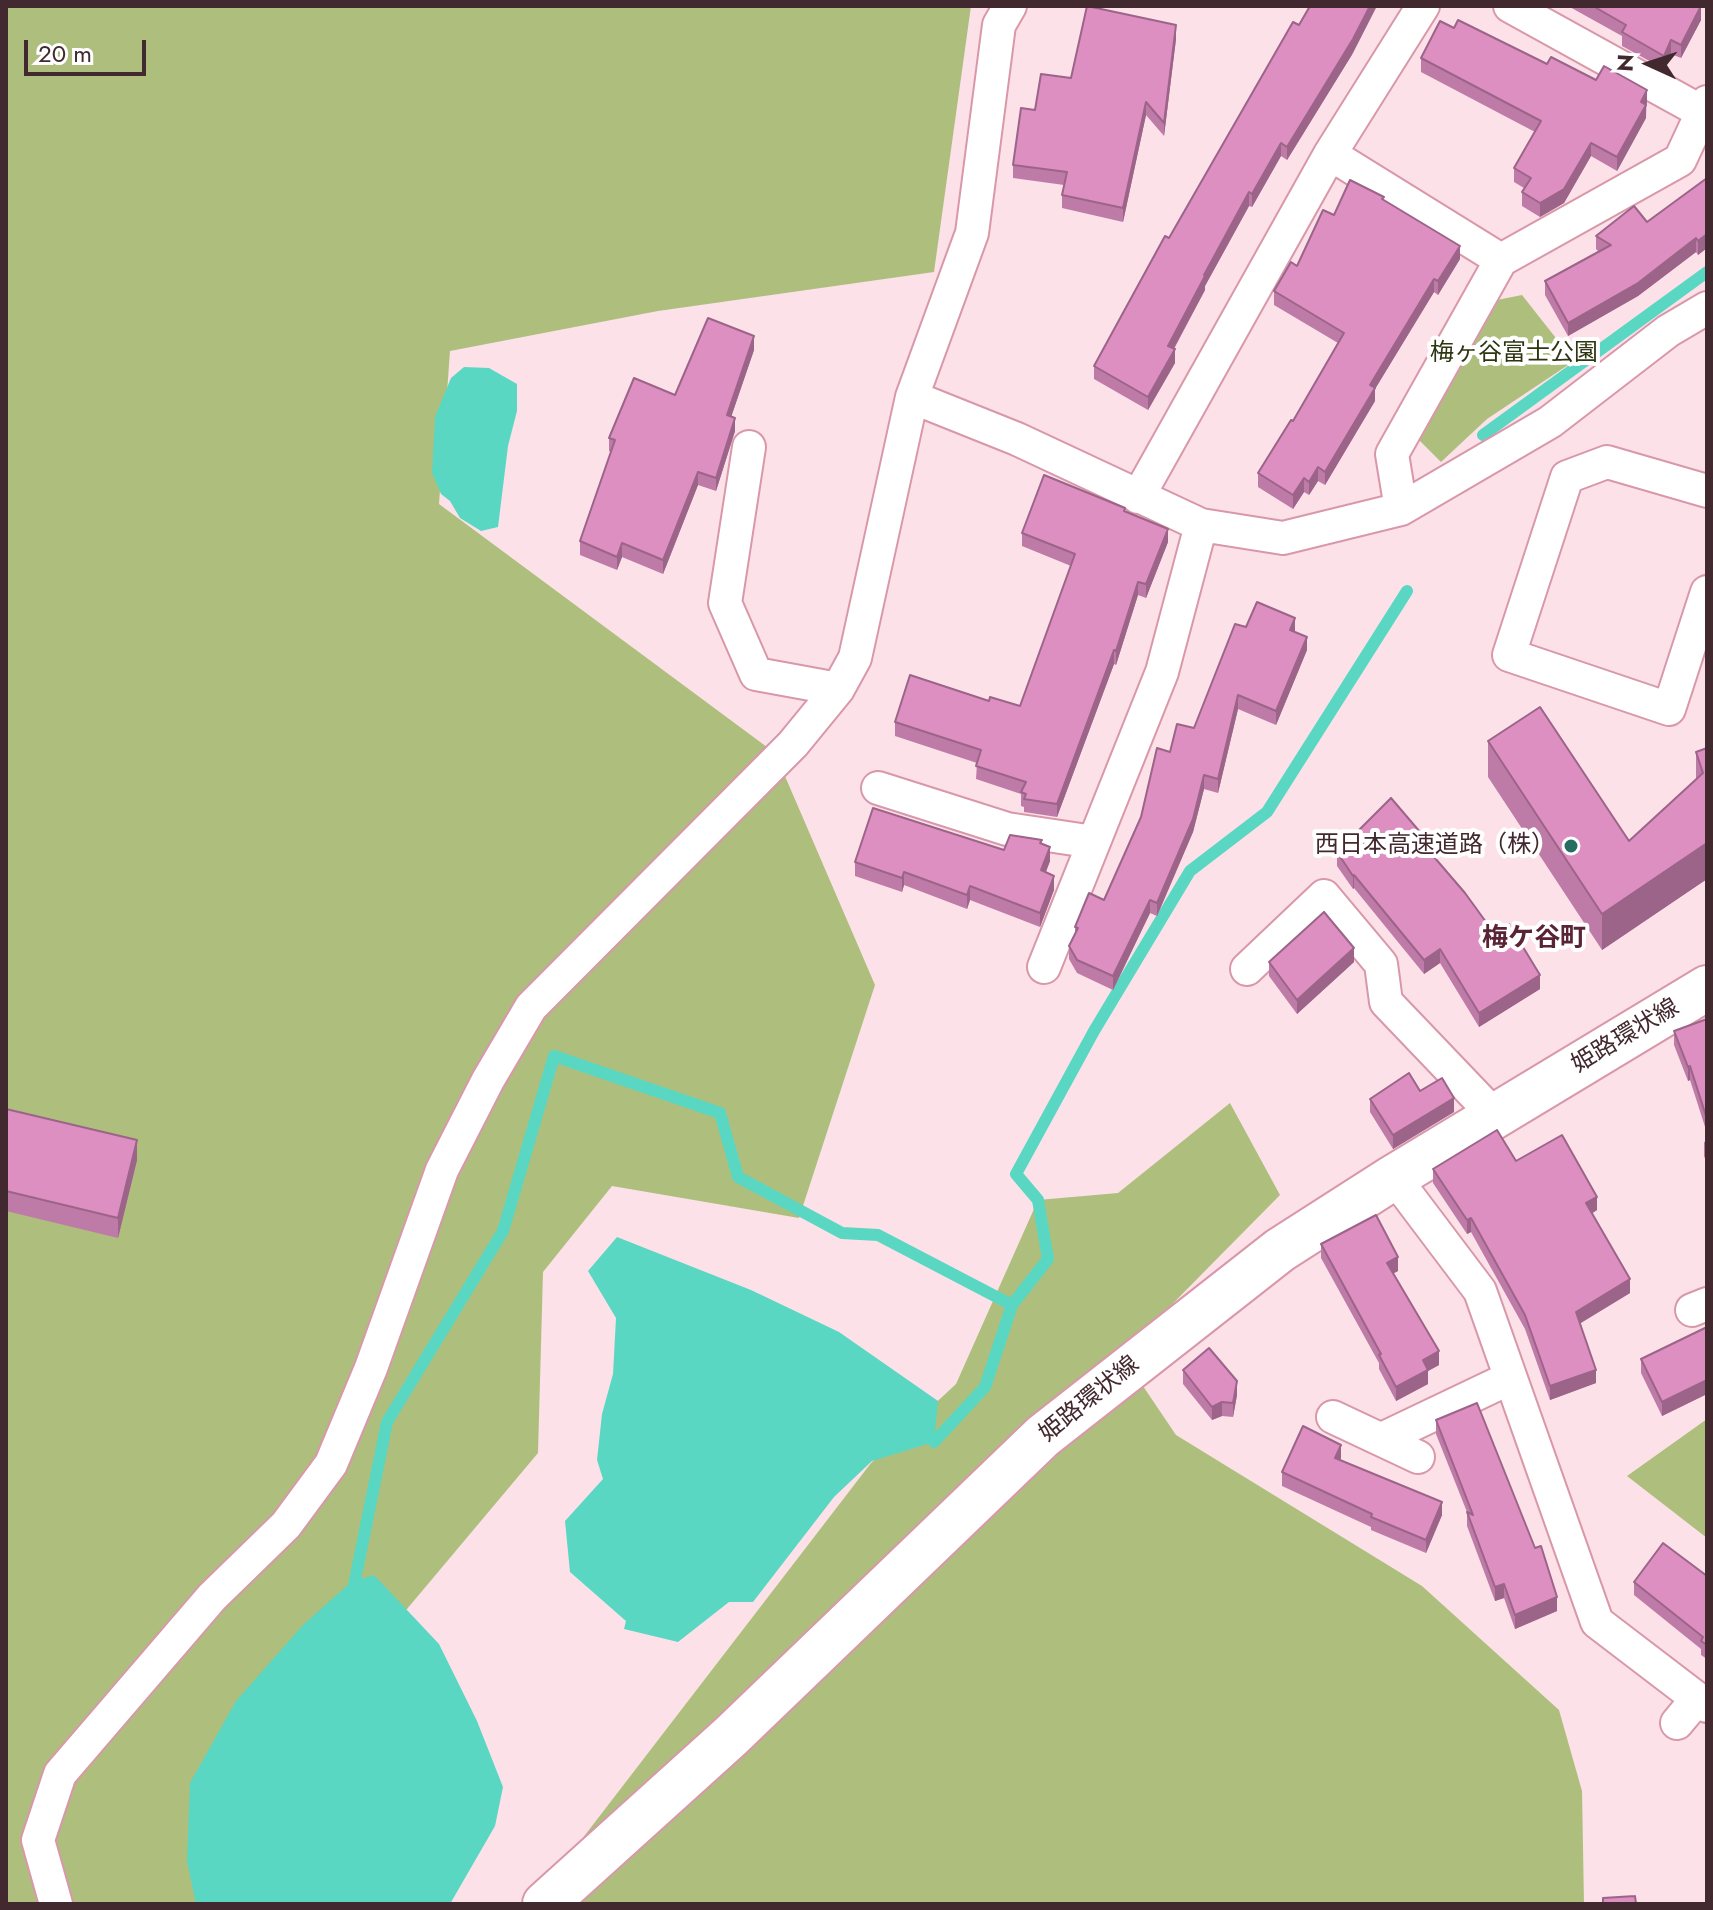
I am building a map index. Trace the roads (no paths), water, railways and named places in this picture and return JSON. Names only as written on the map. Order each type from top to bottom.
[{"type":"main road","name":"姫路環状線","points":[[545,1904],[731,1736],[1043,1436],[1280,1250],[1394,1177],[1707,988]]},
{"type":"street","points":[[56,1904],[38,1840],[60,1774],[212,1597],[286,1525],[331,1464],[371,1368],[442,1170],[488,1080],[531,1007],[793,744],[838,689],[855,658],[912,397],[972,233],[999,25],[1010,6]]},
{"type":"street","points":[[1138,497],[1330,154],[1423,6]]},
{"type":"street","points":[[1401,509],[1392,454],[1501,260],[1680,160],[1705,107],[1510,6]]},
{"type":"street","points":[[1330,154],[1501,260]]},
{"type":"street","points":[[912,397],[1017,439],[1201,525],[1283,538],[1401,509],[1550,422],[1668,331],[1707,308]]},
{"type":"street","points":[[749,447],[725,603],[756,674],[838,689]]},
{"type":"street","points":[[1707,491],[1607,462],[1567,477],[1509,655],[1669,709],[1707,592]]},
{"type":"street","points":[[1044,967],[1162,672],[1201,525]]},
{"type":"street","points":[[878,788],[1007,829],[1094,842]]},
{"type":"street","points":[[1247,969],[1324,896],[1381,964],[1386,1002],[1495,1116]]},
{"type":"street","points":[[1394,1177],[1480,1291],[1597,1622],[1694,1710]]},
{"type":"street","points":[[1382,1439],[1510,1378]]},
{"type":"street","points":[[1333,1417],[1418,1457]]},
{"type":"waterway","points":[[1483,435],[1707,272]]},
{"type":"waterway","points":[[934,1442],[985,1387],[1012,1305],[1048,1259],[1038,1200],[1016,1174],[1094,1031],[1190,871],[1267,812],[1407,591]]},
{"type":"waterway","points":[[352,1595],[387,1422],[503,1231],[554,1056],[720,1113],[738,1177],[842,1233],[878,1235],[1012,1305]]},
{"type":"place","name":"西日本高速道路（株）","points":[[1571,846]]},
{"type":"district","name":"梅ケ谷町","points":[[1534,940]]},
{"type":"park label","name":"梅ヶ谷富士公園","points":[[1514,354]]}]
